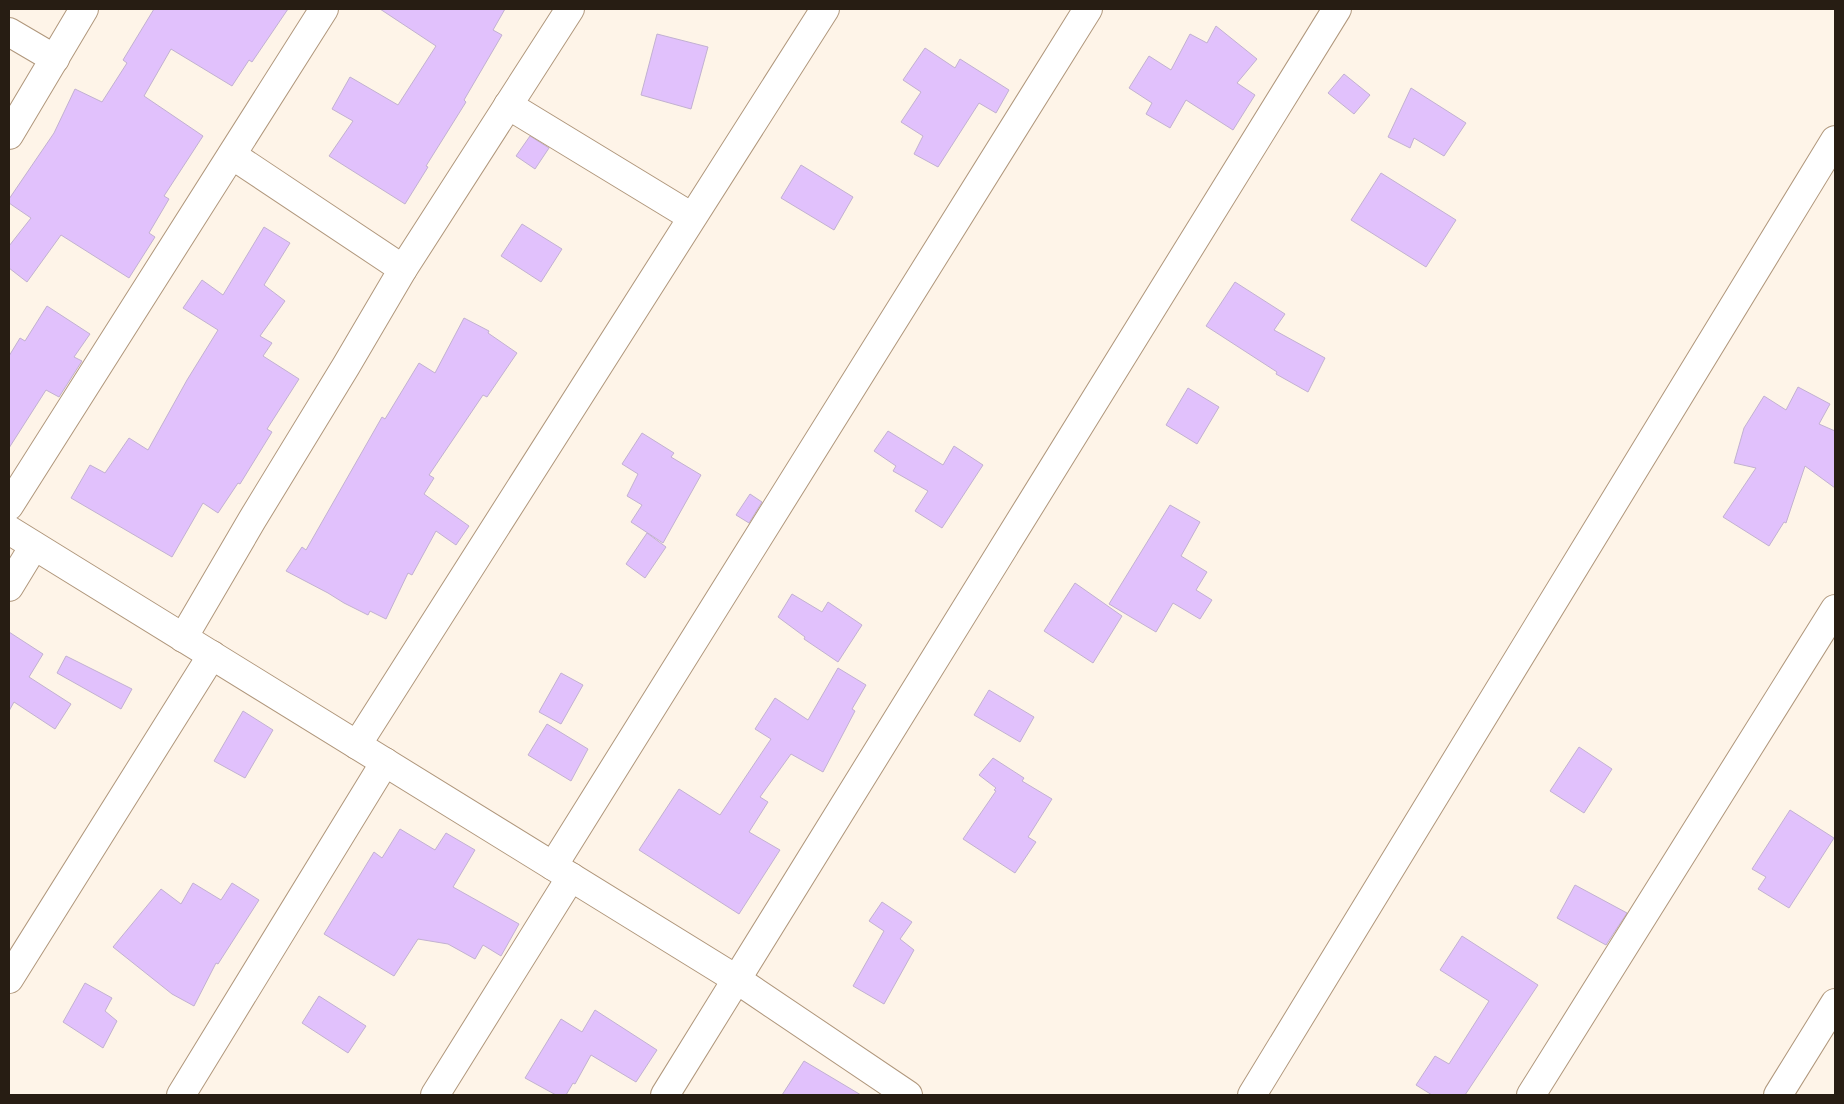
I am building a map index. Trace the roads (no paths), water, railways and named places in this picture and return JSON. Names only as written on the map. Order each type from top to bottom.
[{"type":"street","points":[[9,135],[84,9]]},
{"type":"street","points":[[9,506],[324,9]]},
{"type":"street","points":[[183,638],[403,269],[570,9]]},
{"type":"street","points":[[357,745],[825,9]]},
{"type":"street","points":[[435,1095],[562,872],[1088,9]]},
{"type":"street","points":[[665,1095],[1338,9]]},
{"type":"street","points":[[9,32],[55,58]]},
{"type":"street","points":[[508,105],[692,217]]},
{"type":"street","points":[[1252,1095],[1835,140]]},
{"type":"street","points":[[232,155],[403,269]]},
{"type":"street","points":[[9,530],[736,979],[908,1095]]},
{"type":"street","points":[[9,587],[34,546]]},
{"type":"street","points":[[1531,1095],[1835,609]]},
{"type":"street","points":[[9,980],[212,655]]},
{"type":"street","points":[[181,1095],[385,762]]},
{"type":"street","points":[[1778,1095],[1835,1003]]}]
